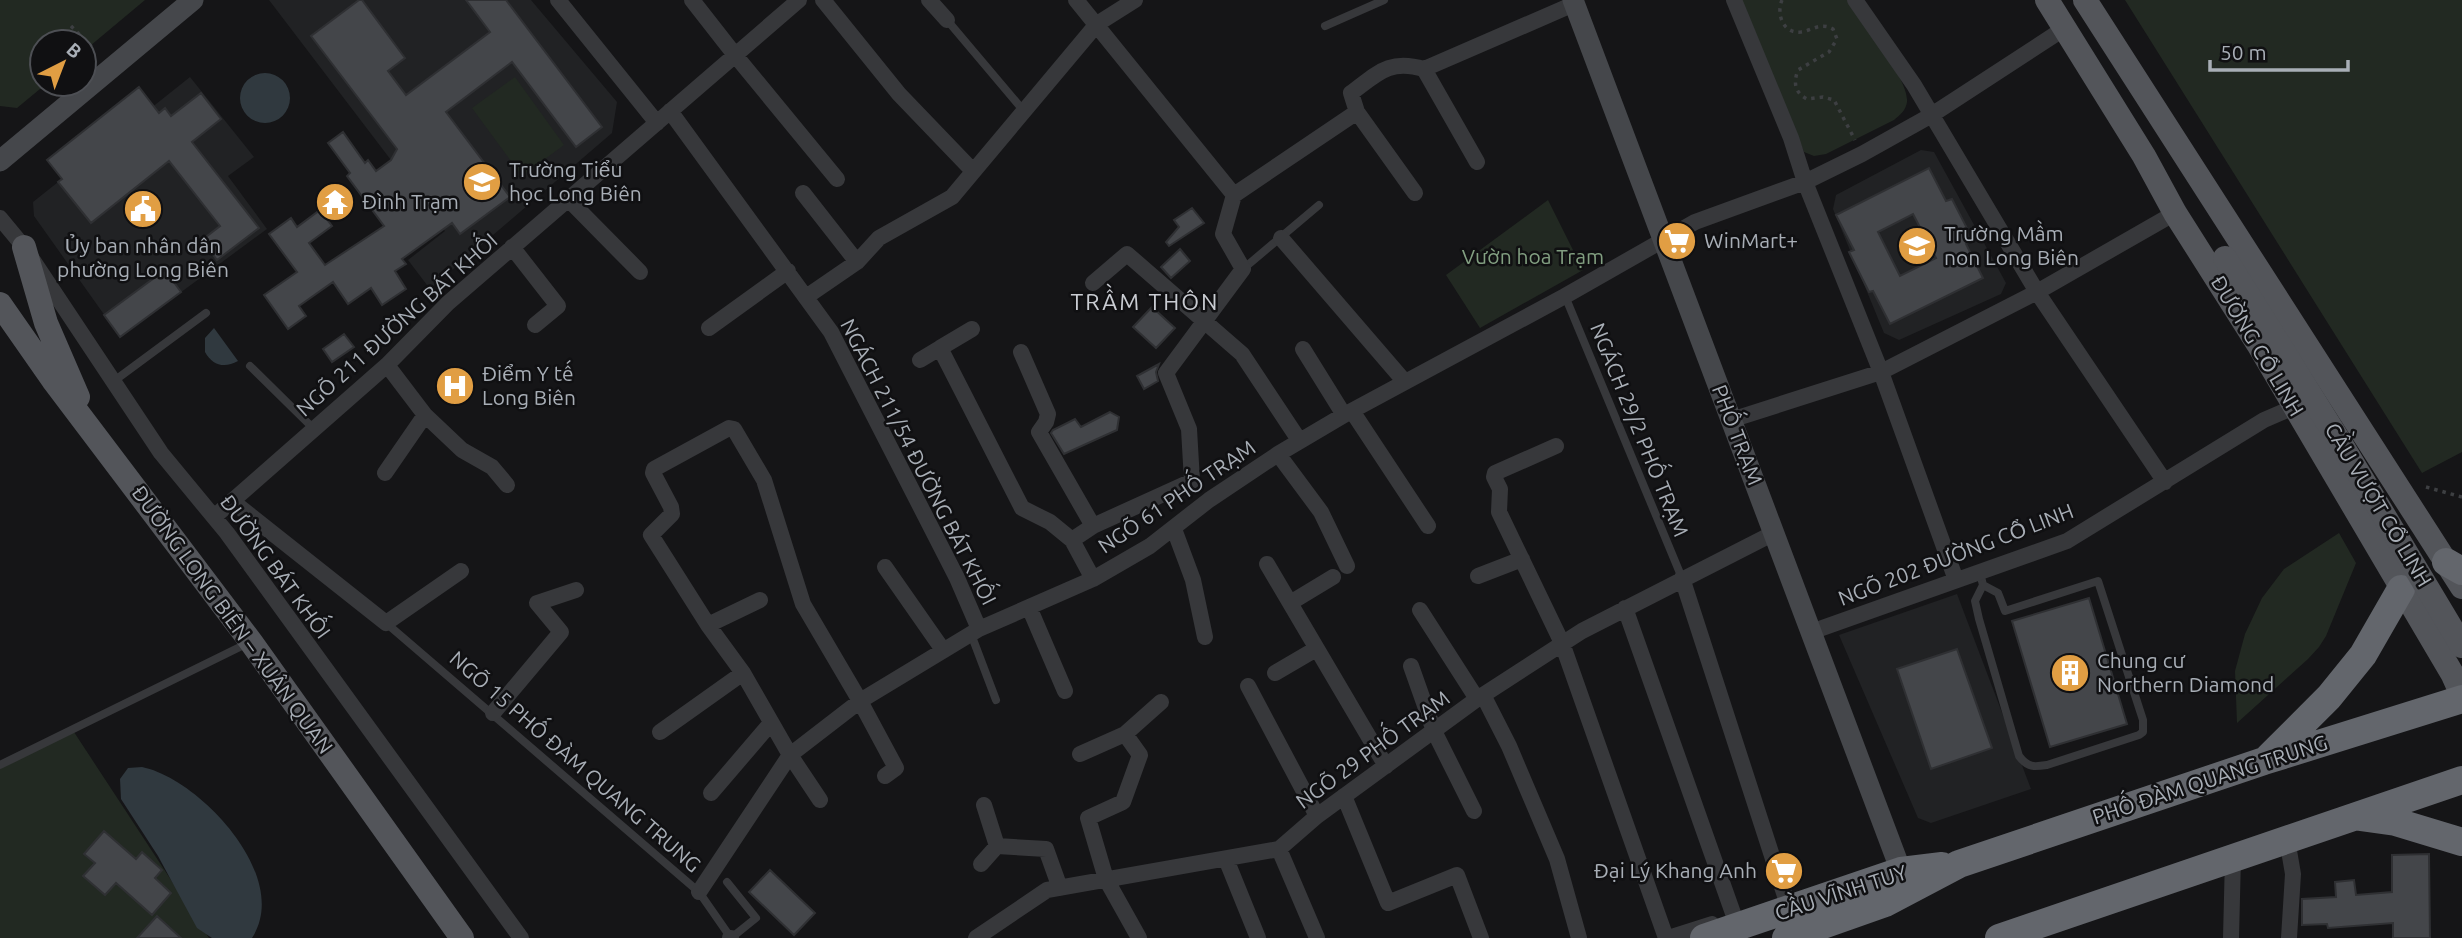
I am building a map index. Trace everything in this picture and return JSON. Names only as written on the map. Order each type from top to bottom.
[{"type":"highway","points":[[2264,761],[2329,696],[2364,655],[2401,589]]},
{"type":"highway","name":"PHỐ ĐÀM QUANG TRUNG","points":[[1959,864],[2462,697]]},
{"type":"highway","points":[[1999,938],[2462,780]]},
{"type":"highway","points":[[2353,816],[2396,822],[2462,842]]},
{"type":"highway","name":"CẦU VĨNH TUY","points":[[1704,938],[1741,920],[1888,875],[1959,864]]},
{"type":"highway","name":"CẦU VĨNH TUY","points":[[1786,938],[1885,904],[1959,864]]},
{"type":"main road","name":"ĐƯỜNG CỔ LINH","points":[[2047,0],[2144,156],[2175,213],[2258,344],[2462,697]]},
{"type":"main road","name":"ĐƯỜNG CỔ LINH","points":[[2085,0],[2172,138],[2454,566],[2462,587]]},
{"type":"main road","name":"CẦU VƯỢT CỔ LINH","points":[[2172,138],[2225,258]]},
{"type":"main road","name":"CẦU VƯỢT CỔ LINH","points":[[2144,156],[2225,258],[2462,646]]},
{"type":"main road","points":[[24,247],[46,323],[93,433]]},
{"type":"main road","name":"ĐƯỜNG LONG BIÊN – XUÂN QUAN","points":[[0,304],[93,433],[251,642],[462,938]]},
{"type":"main road","points":[[2401,589],[2454,566]]},
{"type":"street","points":[[0,161],[193,0]]},
{"type":"street","points":[[558,0],[657,123]]},
{"type":"street","points":[[692,0],[837,179]]},
{"type":"street","name":"NGÕ 211 ĐƯỜNG BÁT KHỐI","points":[[214,517],[387,365],[448,303],[799,0]]},
{"type":"street","points":[[823,0],[899,94],[972,170]]},
{"type":"street","points":[[929,0],[947,20]]},
{"type":"street","points":[[1076,0],[1234,195]]},
{"type":"street","points":[[806,297],[857,262],[879,238],[952,197],[1097,24],[1135,0]]},
{"type":"street","points":[[1734,0],[1791,138],[1805,182],[1881,372],[1956,580]]},
{"type":"street","points":[[1854,0],[1914,85],[1930,117],[1944,134],[2037,292],[2165,482]]},
{"type":"street","points":[[1415,193],[1357,111],[1351,93],[1381,71],[1404,63],[1424,69],[1574,2]]},
{"type":"street","name":"PHỐ TRẠM","points":[[1574,2],[1811,632],[1888,875]]},
{"type":"street","name":"NGÕ 61 PHỐ TRẠM","points":[[699,892],[790,755],[860,701],[975,631],[1093,579],[1150,546],[1209,500],[1299,440],[1565,296],[1662,238],[1695,222],[1805,182],[1863,154],[1930,117],[2065,28]]},
{"type":"street","points":[[1424,69],[1477,162]]},
{"type":"street","name":"NGÁCH 211/54 ĐƯỜNG BÁT KHỐI","points":[[670,111],[831,332],[957,578],[975,631]]},
{"type":"street","points":[[1072,540],[1093,526],[1192,481],[1189,429],[1166,373],[1243,269],[1223,234],[1234,195],[1357,111]]},
{"type":"street","points":[[803,193],[857,262]]},
{"type":"street","points":[[568,199],[640,272]]},
{"type":"street","points":[[1731,420],[1881,372],[2037,292],[2175,213]]},
{"type":"street","name":"ĐƯỜNG BÁT KHỐI","points":[[0,218],[24,247],[161,453],[214,517],[521,938]]},
{"type":"street","points":[[1281,238],[1405,382]]},
{"type":"street","points":[[512,247],[558,306],[535,325]]},
{"type":"street","points":[[1093,283],[1127,254],[1242,354],[1299,440]]},
{"type":"street","points":[[709,328],[788,271]]},
{"type":"street","points":[[920,360],[972,329]]},
{"type":"street","points":[[940,348],[1022,508],[1050,522],[1072,540],[1093,579]]},
{"type":"street","points":[[1303,348],[1427,526]]},
{"type":"street","points":[[1021,352],[1048,414],[1039,432],[1093,526]]},
{"type":"street","points":[[387,365],[425,415],[462,450],[492,467],[507,485]]},
{"type":"street","name":"NGÕ 202 ĐƯỜNG CỔ LINH","points":[[1811,632],[1956,580],[1981,579],[2067,541],[2264,420],[2294,407]]},
{"type":"street","points":[[385,473],[425,415]]},
{"type":"street","points":[[820,800],[790,755],[743,673],[708,625],[651,535],[672,514],[653,473],[656,466],[725,429],[734,429],[764,480],[803,604],[896,768],[885,776]]},
{"type":"street","points":[[1556,446],[1495,473],[1494,477],[1500,489],[1499,512],[1562,643],[1667,938],[1741,920],[1786,899],[1888,875]]},
{"type":"street","points":[[1278,454],[1321,512],[1347,566]]},
{"type":"street","points":[[232,501],[386,623],[461,571]]},
{"type":"street","points":[[1174,529],[1193,580],[1205,637]]},
{"type":"street","name":"NGÕ 29 PHỐ TRẠM","points":[[1279,849],[1317,816],[1480,697],[1562,643],[1682,578],[1774,533]]},
{"type":"street","points":[[1478,576],[1522,559]]},
{"type":"street","points":[[1267,564],[1386,766]]},
{"type":"street","points":[[885,567],[943,650]]},
{"type":"street","points":[[1290,603],[1333,576]]},
{"type":"street","points":[[1682,578],[1786,899]]},
{"type":"street","points":[[493,713],[561,632],[537,603],[576,590]]},
{"type":"street","points":[[708,625],[760,600]]},
{"type":"street","points":[[1029,607],[1065,691]]},
{"type":"street","points":[[1625,608],[1741,920]]},
{"type":"street","points":[[1420,610],[1480,697],[1509,746],[1557,859],[1579,938]]},
{"type":"street","points":[[1275,673],[1316,649]]},
{"type":"street","points":[[1411,666],[1434,731],[1474,811]]},
{"type":"street","points":[[660,732],[743,673]]},
{"type":"street","points":[[1248,686],[1317,816]]},
{"type":"street","points":[[1080,754],[1125,734],[1161,702]]},
{"type":"street","points":[[711,793],[771,723]]},
{"type":"street","points":[[1125,734],[1140,755],[1123,802],[1088,818],[1106,879],[1139,938]]},
{"type":"street","points":[[1345,796],[1388,902],[1457,876],[1481,938]]},
{"type":"street","points":[[984,805],[997,846]]},
{"type":"street","points":[[2287,839],[2293,874],[2289,938]]},
{"type":"street","points":[[997,846],[1046,849],[1060,888]]},
{"type":"street","points":[[981,864],[997,846]]},
{"type":"street","points":[[980,937],[1048,890],[1279,849],[1317,938]]},
{"type":"street","points":[[2231,938],[2232,857]]},
{"type":"street","points":[[1226,859],[1258,938]]},
{"type":"lane","points":[[1325,26],[1384,0]]},
{"type":"lane","points":[[947,20],[1023,110]]},
{"type":"lane","points":[[1243,269],[1319,205]]},
{"type":"lane","name":"NGÁCH 29/2 PHỐ TRẠM","points":[[1565,296],[1682,578]]},
{"type":"lane","points":[[114,381],[206,313]]},
{"type":"lane","points":[[250,366],[314,429]]},
{"type":"lane","points":[[1981,579],[1998,593],[2005,611],[2098,581],[2143,720],[2143,732],[2048,765],[2032,768],[2025,765],[2019,757],[1979,619],[1975,601],[1981,579]]},
{"type":"lane","name":"NGÕ 15 PHỐ ĐÀM QUANG TRUNG","points":[[386,623],[699,892],[731,938]]},
{"type":"lane","points":[[975,631],[996,700]]},
{"type":"lane","points":[[0,765],[251,642]]},
{"type":"lane","points":[[727,883],[756,918],[731,938]]},
{"type":"path","points":[[1782,0],[1779,14],[1781,21],[1793,32],[1822,25],[1828,26],[1835,33],[1837,39],[1829,52],[1798,70],[1795,86],[1807,99],[1829,97],[1834,100],[1863,154]]},
{"type":"path","points":[[2426,487],[2462,497]]},
{"type":"shaded area","name":"Trường Tiểu học Long Biên","points":[[269,0],[531,0],[617,102],[612,133],[430,289],[408,260],[445,231]]},
{"type":"shaded area","points":[[265,73],[282,81],[290,98],[282,115],[265,123],[248,115],[240,98],[248,81]]},
{"type":"shaded area","name":"Ủy ban nhân dân phường Long Biên","points":[[190,77],[254,157],[228,176],[267,229],[120,337],[34,216],[33,202]]},
{"type":"shaded area","name":"Trường Mầm non Long Biên","points":[[1921,150],[1934,152],[2006,283],[2001,294],[1899,340],[1884,333],[1833,209],[1836,195]]},
{"type":"shaded area","points":[[214,328],[238,361],[223,365],[215,363],[205,352],[205,338]]},
{"type":"shaded area","points":[[1957,594],[2031,789],[1931,823],[1918,818],[1839,635]]},
{"type":"shaded area","points":[[142,767],[165,775],[189,790],[213,810],[234,834],[250,860],[260,887],[261,914],[252,938],[212,938],[197,928],[158,856],[121,799],[120,779],[128,768]]},
{"type":"green space","points":[[0,0],[145,0],[98,39],[98,28],[28,28],[29,98],[17,108],[0,106]]},
{"type":"green space","points":[[1741,0],[1847,0],[1901,80],[1907,102],[1904,110],[1894,120],[1826,154],[1814,156],[1804,152]]},
{"type":"green space","points":[[2125,0],[2462,0],[2462,452],[2422,473]]},
{"type":"green space","points":[[515,77],[564,145],[522,176],[472,108]]},
{"type":"green space","name":"Vườn hoa Trạm","points":[[1548,200],[1583,270],[1480,328],[1446,275]]},
{"type":"green space","points":[[2339,533],[2356,563],[2326,636],[2308,659],[2237,723],[2235,671],[2245,634],[2262,598],[2284,569]]},
{"type":"green space","points":[[72,729],[209,938],[0,938],[0,764]]},
{"type":"building","points":[[362,0],[405,58],[388,71],[406,95],[490,32],[466,0],[506,0],[602,127],[576,147],[512,62],[446,112],[510,197],[460,234],[452,223],[402,259],[406,264],[395,271],[406,289],[382,305],[371,288],[348,304],[333,282],[299,306],[306,316],[288,329],[264,295],[297,272],[269,234],[291,218],[297,227],[320,210],[332,226],[309,243],[325,265],[384,226],[347,176],[350,173],[328,143],[343,132],[365,163],[368,160],[376,171],[391,160],[397,149],[311,36]]},
{"type":"building","points":[[139,87],[159,113],[165,108],[171,116],[201,93],[221,119],[192,142],[259,228],[217,260],[202,240],[220,226],[169,161],[91,223],[58,182],[62,179],[47,160]]},
{"type":"building","points":[[1929,168],[1946,201],[1952,199],[1973,240],[1966,244],[1983,278],[1890,324],[1873,291],[1869,292],[1849,252],[1854,250],[1836,215]],"holes":[[[1913,214],[1936,258],[1900,276],[1878,232]]]},
{"type":"building","points":[[1192,208],[1204,223],[1169,246],[1166,242],[1179,227],[1174,220]]},
{"type":"building","points":[[1180,249],[1190,261],[1171,278],[1161,267]]},
{"type":"building","points":[[165,270],[181,292],[120,337],[104,315]]},
{"type":"building","points":[[1152,307],[1175,328],[1156,348],[1133,327]]},
{"type":"building","points":[[344,334],[354,347],[332,362],[323,349]]},
{"type":"building","points":[[1159,364],[1156,372],[1158,381],[1144,389],[1137,376]]},
{"type":"building","points":[[1110,412],[1119,417],[1117,430],[1064,454],[1051,433],[1075,419],[1081,427]]},
{"type":"building","name":"Chung cư Northern Diamond","points":[[2089,598],[2127,724],[2050,747],[2012,621]]},
{"type":"building","points":[[1957,649],[1992,748],[1931,769],[1897,669]]},
{"type":"building","points":[[104,831],[136,859],[142,852],[162,870],[155,878],[171,893],[152,915],[116,883],[105,895],[83,876],[95,863],[84,854]]},
{"type":"building","points":[[2429,854],[2430,938],[2393,938],[2393,923],[2328,928],[2327,924],[2302,925],[2302,899],[2336,897],[2335,882],[2354,880],[2356,895],[2392,892],[2392,855]]},
{"type":"building","points":[[770,870],[815,913],[794,935],[749,892]]},
{"type":"building","points":[[157,916],[181,938],[137,938]]},
{"type":"place","name":"Trường Tiểu học Long Biên","points":[[482,182]]},
{"type":"place","name":"Đình Trạm","points":[[335,202]]},
{"type":"place","name":"Ủy ban nhân dân phường Long Biên","points":[[143,209]]},
{"type":"place","name":"WinMart+","points":[[1677,241]]},
{"type":"place","name":"Trường Mầm non Long Biên","points":[[1917,246]]},
{"type":"place","name":"Điểm Y tế Long Biên","points":[[455,386]]},
{"type":"place","name":"Chung cư Northern Diamond","points":[[2070,673]]},
{"type":"place","name":"Đại Lý Khang Anh","points":[[1784,871]]},
{"type":"district","name":"TRẦM THÔN","points":[[1145,302]]}]
